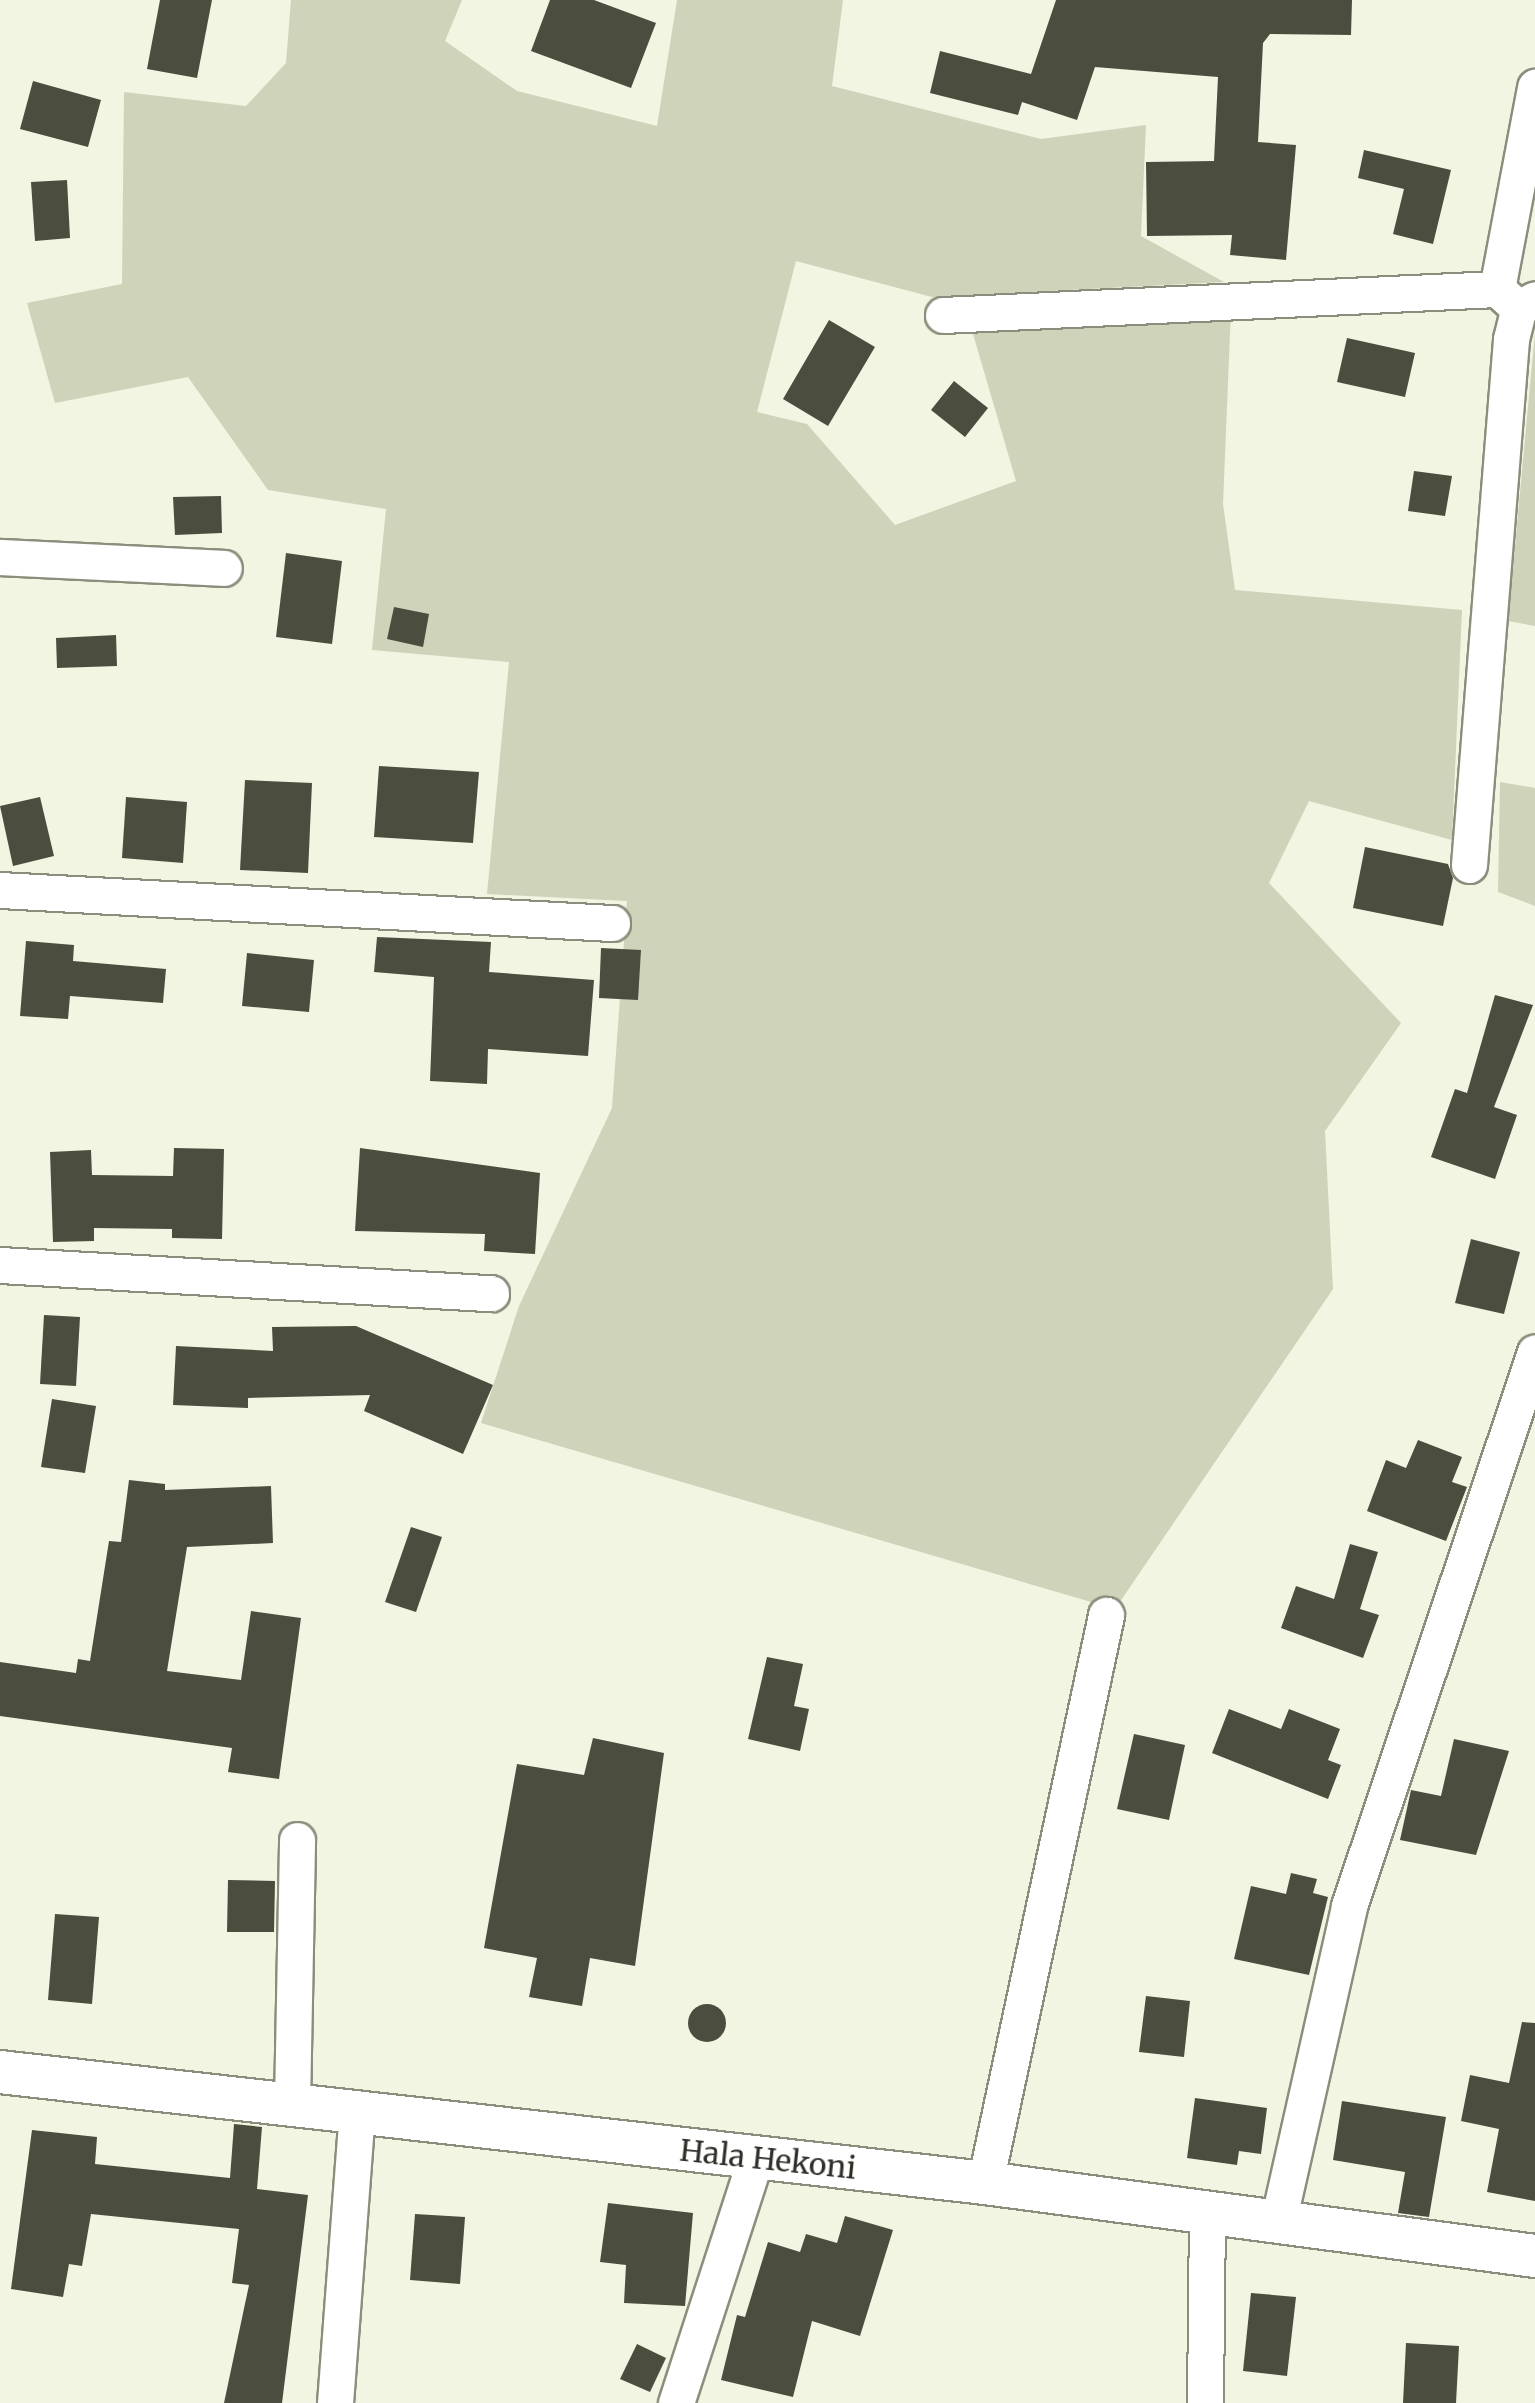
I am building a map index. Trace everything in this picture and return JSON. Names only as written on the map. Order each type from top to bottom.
[{"type":"street","points":[[1469,865],[1535,87]]},
{"type":"street","points":[[943,315],[1517,299]]},
{"type":"street","points":[[0,557],[224,568]]},
{"type":"street","points":[[0,890],[612,923]]},
{"type":"street","points":[[0,1265],[491,1293]]},
{"type":"street","points":[[1278,2222],[1349,1906],[1535,1352]]},
{"type":"street","points":[[985,2183],[1106,1614]]},
{"type":"street","points":[[292,2104],[297,1840]]},
{"type":"street","name":"Hala Hekoni","points":[[0,2072],[985,2183],[1535,2256]]},
{"type":"street","points":[[335,2403],[357,2114]]},
{"type":"street","points":[[676,2403],[756,2157]]},
{"type":"street","points":[[1205,2403],[1207,2212]]},
{"type":"green space","points":[[291,0],[462,0],[445,41],[517,91],[657,126],[677,0],[843,0],[832,86],[1041,139],[1146,125],[1141,236],[1224,282],[932,297],[796,261],[757,412],[807,424],[895,525],[1016,481],[971,327],[1231,309],[1223,504],[1235,590],[1462,610],[1452,840],[1309,801],[1269,883],[1401,1023],[1325,1131],[1333,1289],[1115,1609],[481,1423],[519,1306],[612,1108],[627,901],[487,894],[509,662],[372,650],[386,509],[268,490],[188,377],[55,403],[27,303],[122,284],[124,92],[246,106],[286,63]]},
{"type":"green space","points":[[1535,332],[1535,626],[1508,621]]},
{"type":"green space","points":[[1500,782],[1535,788],[1535,906],[1498,892]]},
{"type":"building","points":[[160,0],[212,0],[197,78],[147,69]]},
{"type":"building","points":[[550,0],[594,0],[656,23],[631,88],[531,51]]},
{"type":"building","points":[[1056,0],[1352,0],[1351,35],[1270,34],[1263,43],[1258,142],[1296,145],[1286,260],[1230,255],[1232,235],[1147,236],[1146,162],[1214,161],[1218,77],[1095,67],[1077,120],[1022,102],[1018,115],[930,93],[940,51],[1031,74]]},
{"type":"building","points":[[33,81],[101,100],[88,147],[20,129]]},
{"type":"building","points":[[1364,150],[1451,170],[1433,244],[1393,234],[1404,189],[1358,178]]},
{"type":"building","points":[[67,180],[70,238],[35,241],[31,182]]},
{"type":"building","points":[[829,320],[875,347],[828,426],[783,399]]},
{"type":"building","points":[[1347,338],[1415,353],[1405,397],[1337,382]]},
{"type":"building","points":[[954,381],[988,408],[965,437],[931,410]]},
{"type":"building","points":[[1414,471],[1452,476],[1445,516],[1408,511]]},
{"type":"building","points":[[221,496],[222,533],[175,535],[173,497]]},
{"type":"building","points":[[286,553],[342,561],[332,644],[276,637]]},
{"type":"building","points":[[394,607],[429,614],[423,647],[387,639]]},
{"type":"building","points":[[116,635],[117,666],[57,668],[56,638]]},
{"type":"building","points":[[379,766],[479,772],[473,843],[374,837]]},
{"type":"building","points":[[245,780],[312,783],[308,873],[240,870]]},
{"type":"building","points":[[40,797],[54,856],[13,866],[0,806]]},
{"type":"building","points":[[126,797],[187,802],[183,863],[122,858]]},
{"type":"building","points":[[1365,847],[1448,864],[1453,878],[1443,926],[1353,908]]},
{"type":"building","points":[[377,937],[491,942],[489,972],[594,980],[588,1056],[488,1049],[487,1084],[430,1081],[434,977],[374,972]]},
{"type":"building","points":[[26,941],[74,945],[73,961],[166,969],[163,1003],[70,996],[68,1019],[20,1016]]},
{"type":"building","points":[[601,948],[641,950],[638,1000],[599,998]]},
{"type":"building","points":[[247,953],[314,960],[309,1012],[242,1006]]},
{"type":"building","points":[[1495,995],[1533,1005],[1494,1107],[1517,1115],[1495,1179],[1431,1157],[1455,1089],[1467,1093]]},
{"type":"building","points":[[174,1148],[224,1149],[222,1239],[172,1238],[172,1229],[94,1228],[94,1241],[53,1242],[50,1152],[91,1150],[92,1175],[173,1176]]},
{"type":"building","points":[[360,1148],[540,1173],[535,1254],[484,1251],[485,1234],[355,1231]]},
{"type":"building","points":[[1471,1239],[1520,1252],[1504,1314],[1455,1303]]},
{"type":"building","points":[[44,1315],[80,1317],[76,1386],[40,1384]]},
{"type":"building","points":[[356,1326],[493,1385],[463,1454],[364,1411],[370,1395],[248,1398],[248,1408],[173,1405],[176,1346],[273,1351],[272,1327]]},
{"type":"building","points":[[52,1399],[96,1406],[85,1473],[41,1467]]},
{"type":"building","points":[[1418,1440],[1462,1457],[1452,1482],[1467,1487],[1446,1541],[1367,1511],[1386,1460],[1406,1468]]},
{"type":"building","points":[[129,1480],[165,1484],[165,1490],[271,1486],[273,1543],[187,1547],[167,1671],[241,1680],[251,1611],[301,1618],[279,1779],[228,1772],[232,1748],[0,1716],[0,1662],[76,1673],[78,1659],[90,1661],[109,1541],[121,1542]]},
{"type":"building","points":[[411,1527],[442,1537],[416,1612],[385,1602]]},
{"type":"building","points":[[1350,1544],[1378,1552],[1360,1609],[1379,1615],[1363,1658],[1281,1628],[1296,1586],[1334,1599]]},
{"type":"building","points":[[767,1657],[803,1664],[794,1706],[809,1709],[800,1751],[748,1739]]},
{"type":"building","points":[[1229,1709],[1281,1729],[1289,1709],[1340,1729],[1328,1760],[1341,1765],[1328,1799],[1212,1753]]},
{"type":"building","points":[[1134,1734],[1185,1745],[1169,1820],[1117,1809]]},
{"type":"building","points":[[593,1738],[664,1753],[635,1966],[590,1958],[582,2006],[529,1997],[537,1958],[484,1948],[517,1764],[584,1775]]},
{"type":"building","points":[[1454,1739],[1509,1751],[1476,1855],[1400,1840],[1411,1790],[1441,1796]]},
{"type":"building","points":[[1291,1873],[1317,1879],[1313,1893],[1328,1897],[1309,1975],[1234,1959],[1251,1886],[1286,1894]]},
{"type":"building","points":[[228,1880],[275,1881],[274,1932],[227,1932]]},
{"type":"building","points":[[55,1914],[99,1917],[92,2004],[48,2000]]},
{"type":"building","points":[[1146,1996],[1190,2001],[1184,2057],[1139,2052]]},
{"type":"building","points":[[707,2004],[721,2009],[726,2023],[721,2037],[707,2042],[693,2037],[688,2023],[693,2009]]},
{"type":"building","points":[[1522,2022],[1535,2023],[1535,2201],[1487,2192],[1499,2129],[1461,2121],[1470,2075],[1509,2083]]},
{"type":"building","points":[[1195,2098],[1267,2108],[1261,2154],[1239,2151],[1237,2165],[1187,2158]]},
{"type":"building","points":[[1342,2101],[1446,2117],[1429,2217],[1398,2213],[1405,2172],[1333,2160]]},
{"type":"building","points":[[234,2124],[262,2127],[257,2189],[308,2195],[282,2403],[224,2403],[249,2285],[232,2283],[239,2229],[91,2214],[82,2266],[69,2264],[63,2297],[11,2289],[32,2130],[97,2137],[95,2164],[230,2178]]},
{"type":"building","points":[[608,2203],[693,2213],[685,2306],[624,2303],[626,2265],[600,2262]]},
{"type":"building","points":[[415,2214],[465,2217],[460,2284],[410,2280]]},
{"type":"building","points":[[845,2216],[893,2230],[860,2336],[812,2321],[793,2397],[721,2380],[737,2315],[745,2317],[768,2242],[800,2252],[806,2234],[837,2243]]},
{"type":"building","points":[[1251,2293],[1296,2297],[1287,2376],[1243,2371]]},
{"type":"building","points":[[1406,2343],[1459,2346],[1456,2403],[1403,2403]]},
{"type":"building","points":[[637,2344],[666,2358],[650,2392],[620,2379]]}]
